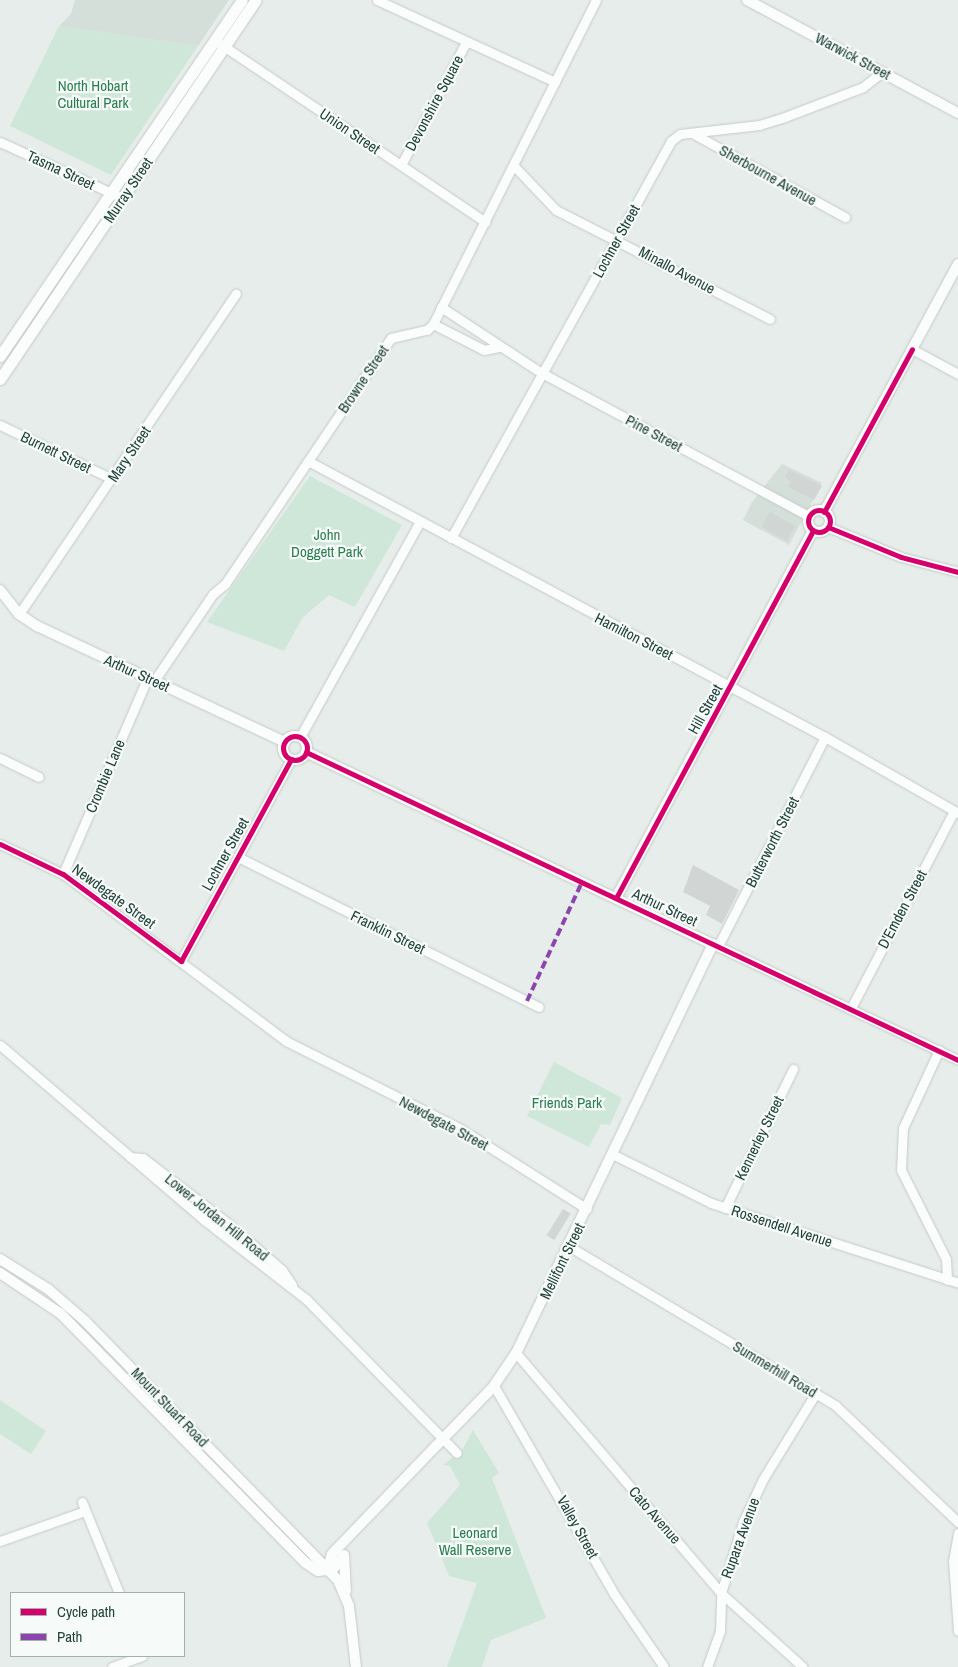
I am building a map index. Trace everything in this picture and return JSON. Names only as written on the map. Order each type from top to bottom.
[{"type":"main road","name":"Murray Street","points":[[220,44],[242,0]]},
{"type":"main road","name":"Murray Street","points":[[0,379],[117,196],[220,44],[256,0]]},
{"type":"main road","name":"Murray Street","points":[[0,356],[117,196]]},
{"type":"street","name":"Devonshire Square","points":[[377,0],[555,82]]},
{"type":"street","points":[[433,324],[515,167],[596,0]]},
{"type":"street","name":"Warwick Street","points":[[747,0],[958,113]]},
{"type":"street","name":"Devonshire Square","points":[[401,165],[466,42]]},
{"type":"street","name":"Union Street","points":[[220,44],[485,222]]},
{"type":"street","name":"Lochner Street","points":[[451,538],[540,372],[616,242],[671,141],[692,132],[759,125],[782,118],[863,87],[882,72]]},
{"type":"street","name":"Sherbourne Avenue","points":[[692,132],[845,218]]},
{"type":"street","name":"Tasma Street","points":[[0,142],[117,196]]},
{"type":"street","name":"Minallo Avenue","points":[[515,167],[556,210],[770,319]]},
{"type":"street","points":[[824,512],[958,264]]},
{"type":"street","name":"Mary Street","points":[[19,614],[236,293]]},
{"type":"street","name":"Pine Street","points":[[441,308],[500,348],[540,372],[810,516]]},
{"type":"street","name":"Pine Street","points":[[433,324],[484,350],[500,348]]},
{"type":"street","name":"Browne Street","points":[[151,679],[308,461],[391,338],[427,330],[433,324]]},
{"type":"street","points":[[912,349],[958,374]]},
{"type":"street","name":"Burnett Street","points":[[0,425],[112,479]]},
{"type":"street","name":"Hamilton Street","points":[[308,461],[826,738],[956,812]]},
{"type":"street","points":[[814,511],[824,512],[830,519],[828,527],[823,532],[813,530],[810,516],[814,511]]},
{"type":"street","points":[[300,737],[306,752],[302,758],[291,759],[284,752],[285,742],[300,737],[420,521]]},
{"type":"street","points":[[828,527],[901,557],[958,572]]},
{"type":"street","name":"Hill Street","points":[[616,898],[813,530]]},
{"type":"street","name":"Arthur Street","points":[[0,590],[19,614],[60,638],[285,742]]},
{"type":"street","name":"Crombie Lane","points":[[63,874],[151,679]]},
{"type":"street","name":"Butterworth Street","points":[[715,945],[826,738]]},
{"type":"street","name":"Arthur Street","points":[[306,752],[958,1060]]},
{"type":"street","points":[[0,758],[39,777]]},
{"type":"street","name":"Lochner Street","points":[[181,961],[291,759]]},
{"type":"street","name":"D'Emden Street","points":[[851,1008],[956,812]]},
{"type":"street","name":"Newdegate Street","points":[[0,844],[63,874],[286,1040],[461,1129],[587,1209]]},
{"type":"street","name":"Franklin Street","points":[[238,857],[539,1007]]},
{"type":"street","name":"Mellifont Street","points":[[327,1570],[332,1554],[350,1538],[494,1386],[516,1353],[570,1247],[612,1154],[715,945]]},
{"type":"street","name":"Lower Jordan Hill Road","points":[[0,1045],[130,1157],[295,1289],[457,1453]]},
{"type":"street","points":[[939,1050],[903,1128],[901,1170],[946,1259],[947,1280]]},
{"type":"street","name":"Kennerley Street","points":[[725,1208],[793,1069]]},
{"type":"street","name":"Rossendell Avenue","points":[[612,1154],[725,1208],[958,1283]]},
{"type":"street","name":"Summerhill Road","points":[[570,1247],[816,1393],[842,1412],[958,1522]]},
{"type":"street","name":"Mount Stuart Road","points":[[0,1260],[48,1288],[85,1321],[327,1570],[346,1594]]},
{"type":"street","name":"Mount Stuart Road","points":[[0,1273],[61,1314],[296,1555],[318,1571],[327,1570]]},
{"type":"street","name":"Cato Avenue","points":[[516,1353],[721,1593],[803,1667]]},
{"type":"street","name":"Valley Street","points":[[494,1386],[554,1484],[614,1594],[664,1667]]},
{"type":"street","name":"Rupara Avenue","points":[[707,1667],[720,1630],[721,1593],[752,1500],[816,1393]]},
{"type":"street","points":[[0,1541],[74,1515],[84,1507],[119,1592]]},
{"type":"street","points":[[958,1533],[953,1561],[958,1631]]},
{"type":"street","name":"Mellifont Street","points":[[327,1570],[335,1567],[344,1555],[350,1538]]},
{"type":"street","name":"Mellifont Street","points":[[344,1555],[346,1594]]},
{"type":"street","points":[[346,1594],[356,1667]]},
{"type":"street","points":[[112,1667],[139,1657]]},
{"type":"shaded area","points":[[75,0],[229,0],[198,46],[59,26],[71,14]]},
{"type":"shaded area","points":[[782,464],[822,483],[789,545],[743,520],[752,502]]},
{"type":"green space","name":"North Hobart Cultural Park","points":[[59,26],[198,46],[111,175],[10,126]]},
{"type":"green space","name":"John Doggett Park","points":[[310,476],[402,525],[355,607],[329,595],[303,617],[284,651],[207,622]]},
{"type":"green space","name":"Friends Park","points":[[554,1062],[622,1098],[610,1125],[601,1124],[589,1147],[527,1116]]},
{"type":"green space","points":[[0,1400],[46,1431],[31,1454],[0,1434]]},
{"type":"green space","name":"Leonard Wall Reserve","points":[[473,1430],[499,1473],[492,1478],[546,1618],[491,1640],[482,1667],[447,1667],[477,1583],[449,1576],[427,1523],[460,1485],[450,1466],[443,1465],[463,1449]]},
{"type":"building","points":[[789,470],[822,486],[814,500],[788,487],[791,482],[785,477]]},
{"type":"building","points":[[770,512],[795,526],[787,541],[762,527]]},
{"type":"building","points":[[693,865],[739,890],[722,924],[706,915],[710,906],[683,892]]},
{"type":"building","points":[[563,1209],[571,1214],[554,1240],[547,1235]]},
{"type":"marked path","points":[[527,1001],[582,882]]},
{"type":"cycle path","points":[[824,512],[912,349]]},
{"type":"cycle path","points":[[819,510],[827,513],[830,521],[827,529],[819,532],[811,529],[808,521],[811,513],[819,510]]},
{"type":"cycle path","points":[[828,527],[901,557],[958,572]]},
{"type":"cycle path","points":[[616,898],[813,530]]},
{"type":"cycle path","points":[[295,736],[300,737],[306,743],[307,748],[306,753],[300,759],[295,760],[290,759],[284,753],[283,748],[284,743],[290,737],[295,736]]},
{"type":"cycle path","points":[[306,752],[958,1060]]},
{"type":"cycle path","points":[[0,844],[63,874],[181,961],[291,759]]}]
